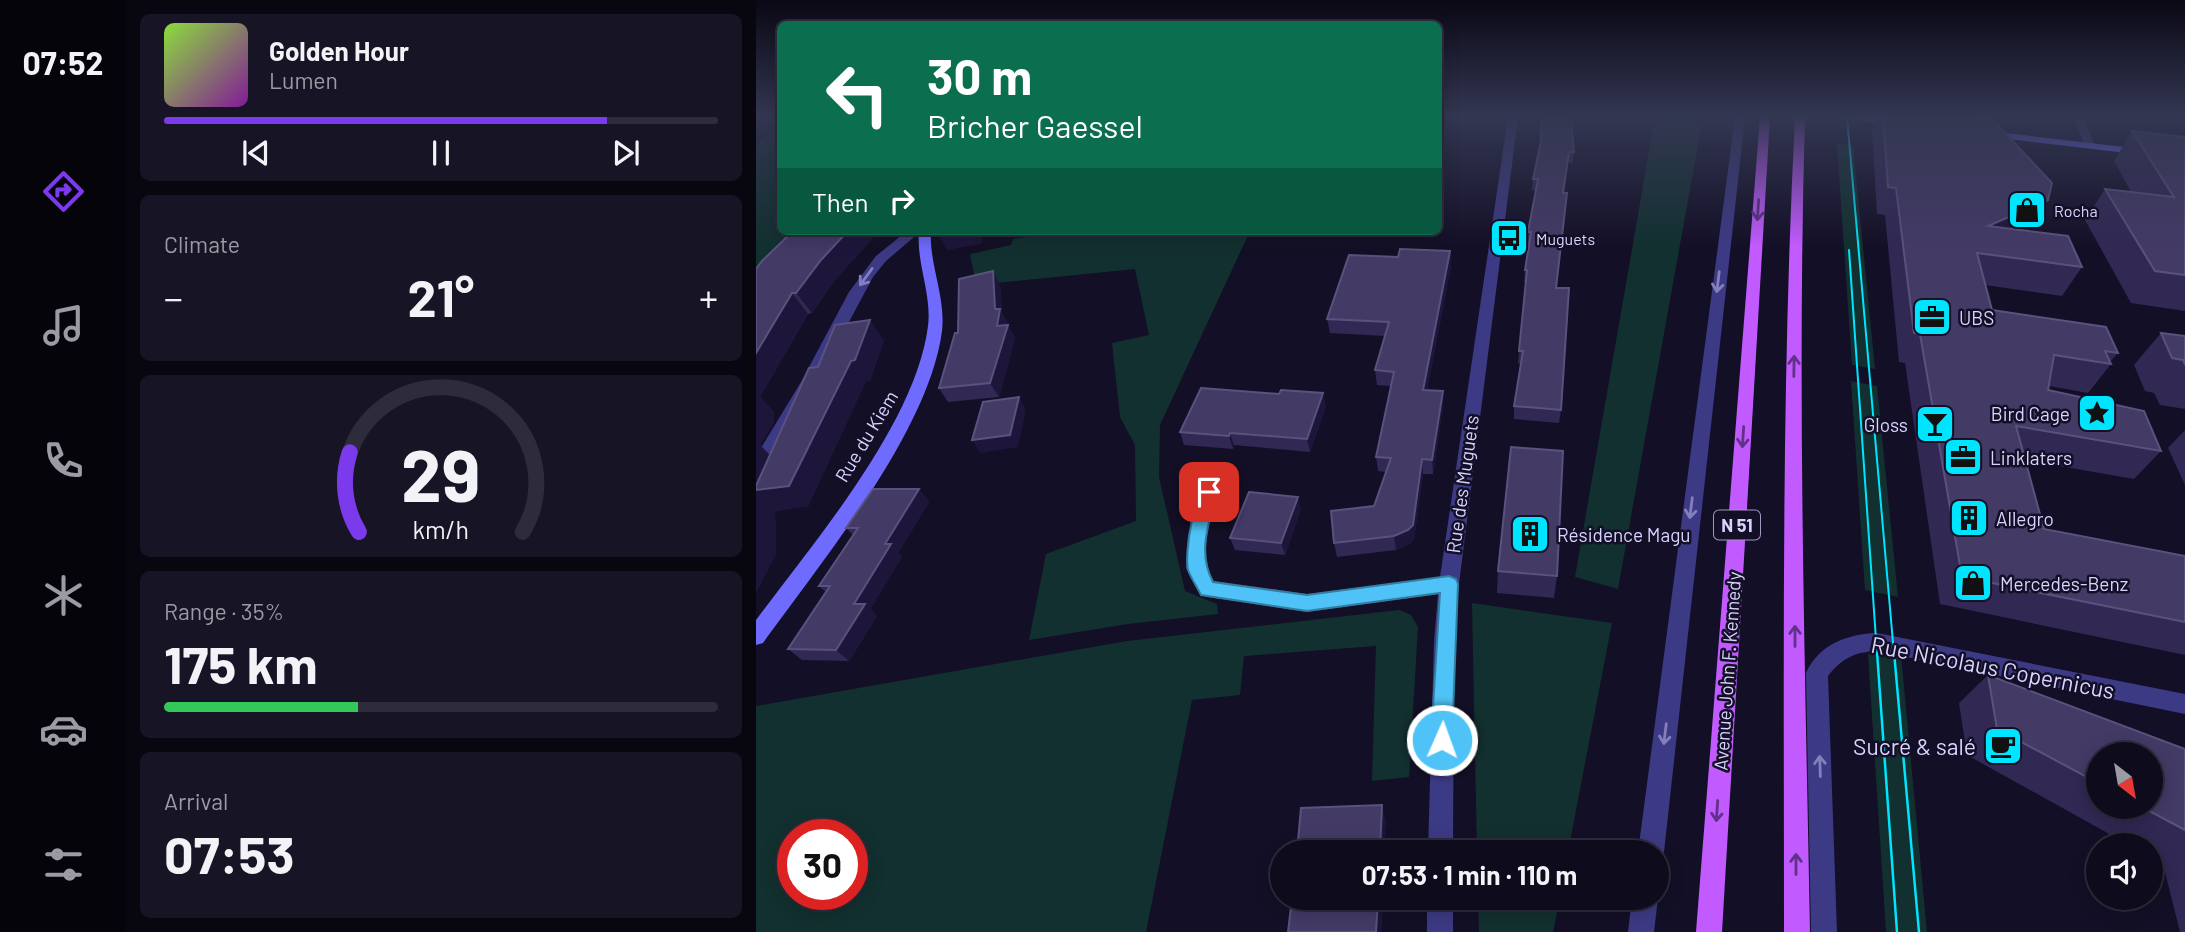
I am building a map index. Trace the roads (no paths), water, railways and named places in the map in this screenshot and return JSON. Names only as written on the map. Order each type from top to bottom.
[{"type":"main road","name":"Avenue John F. Kennedy","points":[[1709,932],[1762,160]]},
{"type":"main road","points":[[1797,932],[1793,483],[1798,160]]},
{"type":"main road","name":"Rue du Kiem","points":[[756,636],[851,502],[908,411],[917,390],[934,335],[937,314],[922,250],[924,235]]},
{"type":"street","name":"Rue des Muguets","points":[[1440,840],[1444,641],[1449,584],[1507,160]]},
{"type":"street","points":[[1652,840],[1735,160]]},
{"type":"street","points":[[756,471],[815,371],[866,275],[893,244],[908,235]]},
{"type":"street","points":[[1209,492],[1197,535],[1196,568],[1208,589],[1307,603],[1449,584]]},
{"type":"street","name":"Rue Nicolaus Copernicus","points":[[1824,932],[1817,673],[1829,658],[1856,643],[1894,645],[2185,704]]},
{"type":"street","points":[[1440,910],[1440,932]]},
{"type":"street","points":[[1641,932],[1644,910]]},
{"type":"tram line","points":[[1851,160],[1894,654]]},
{"type":"tram line","points":[[1849,250],[1877,654]]},
{"type":"tram line","points":[[1877,652],[1897,932]]},
{"type":"tram line","points":[[1894,652],[1919,932]]},
{"type":"place","name":"Rocha","points":[[2027,210]]},
{"type":"place","name":"Muguets","points":[[1509,238]]},
{"type":"place","name":"UBS","points":[[1932,317]]},
{"type":"place","name":"Bird Cage","points":[[2097,413]]},
{"type":"place","name":"Gloss","points":[[1935,424]]},
{"type":"place","name":"Linklaters","points":[[1963,457]]},
{"type":"place","name":"Allegro","points":[[1969,518]]},
{"type":"place","name":"Résidence Magu","points":[[1530,534]]},
{"type":"place","name":"Mercedes-Benz","points":[[1973,583]]},
{"type":"place","name":"Sucré & salé","points":[[2003,746]]}]
